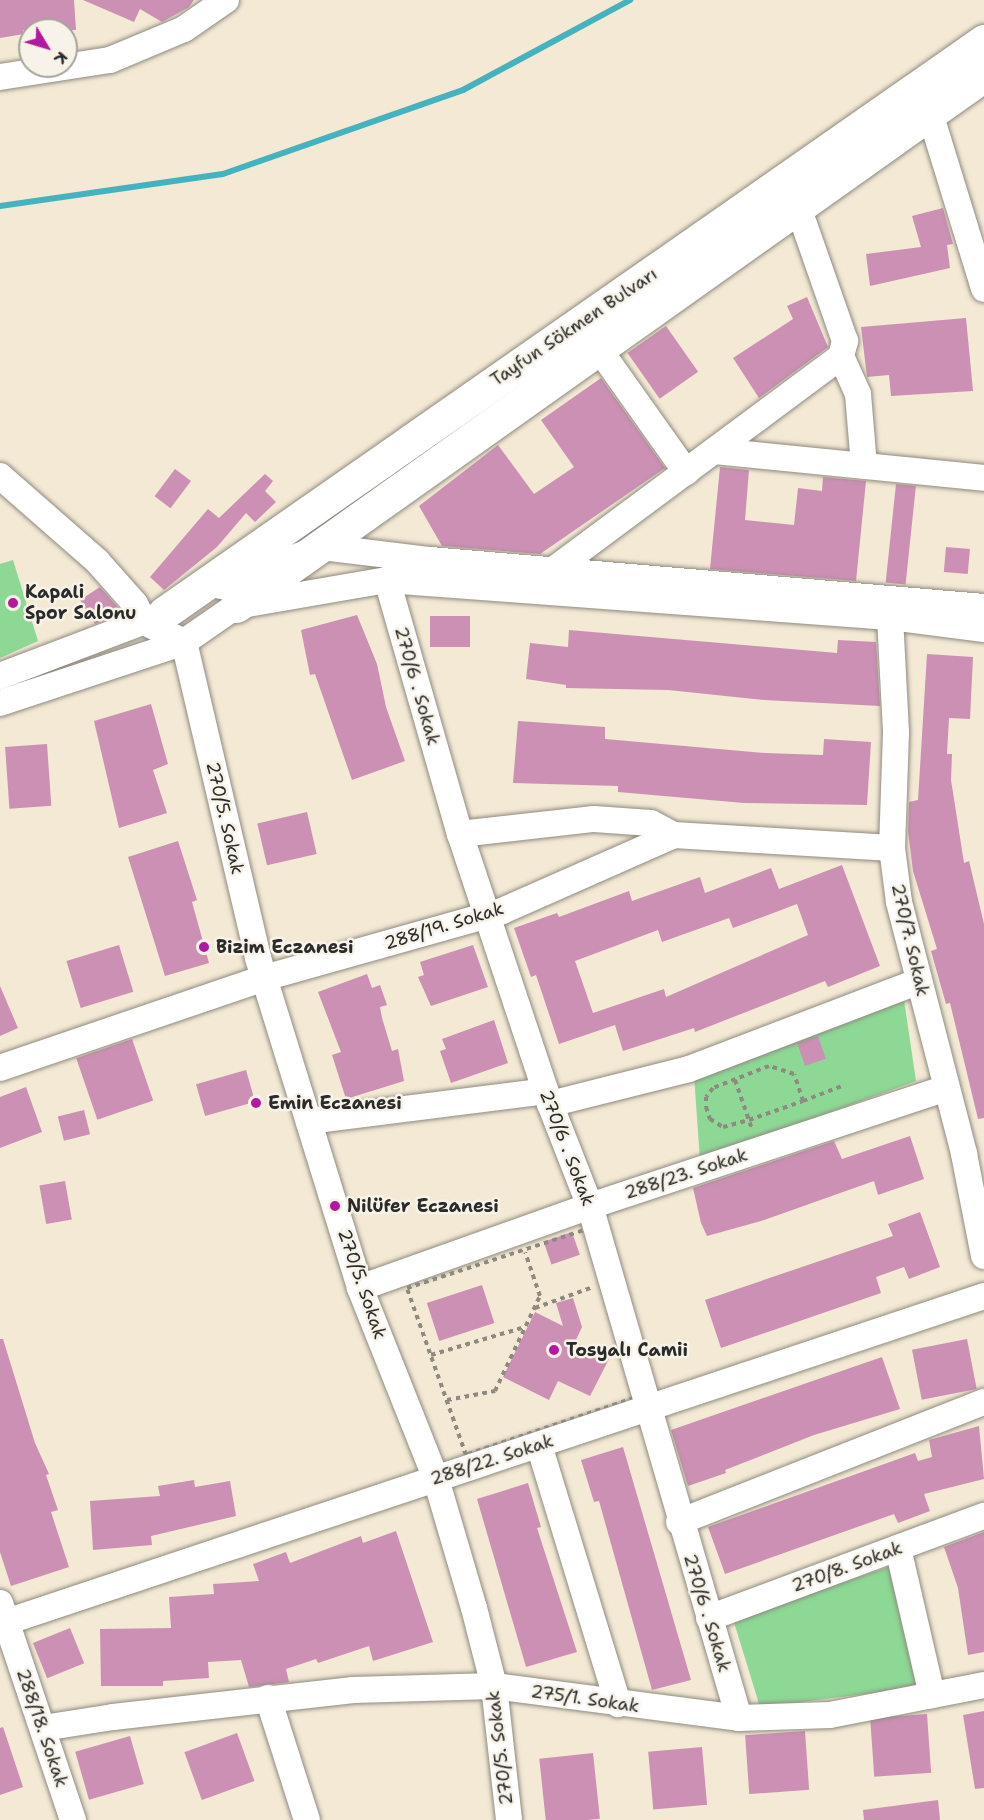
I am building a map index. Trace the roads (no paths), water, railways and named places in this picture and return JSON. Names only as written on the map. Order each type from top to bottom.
[{"type":"main road","name":"Tayfun Sökmen Bulvarı","points":[[154,618],[984,41]]},
{"type":"main road","name":"Tayfun Sökmen Bulvarı","points":[[236,606],[984,75]]},
{"type":"street","points":[[0,77],[110,60],[183,29],[226,0]]},
{"type":"street","points":[[930,113],[984,289]]},
{"type":"street","points":[[552,571],[841,356],[845,341],[798,207]]},
{"type":"street","points":[[599,349],[686,472]]},
{"type":"street","points":[[841,356],[858,394],[864,466]]},
{"type":"street","points":[[715,451],[984,478]]},
{"type":"street","points":[[0,476],[97,561],[135,604],[184,642]]},
{"type":"street","points":[[0,676],[154,618],[248,573],[295,560],[322,547],[552,571],[984,608]]},
{"type":"street","points":[[0,703],[184,642],[236,606],[387,580],[890,617],[984,629]]},
{"type":"street","name":"270/6 . Sokak","points":[[387,580],[460,834],[489,914],[547,1097],[590,1206],[609,1282],[650,1406],[679,1522],[739,1718]]},
{"type":"street","name":"270/7. Sokak","points":[[890,617],[896,733],[892,848],[899,902],[964,1154],[984,1256]]},
{"type":"street","name":"270/5. Sokak","points":[[184,642],[264,978],[360,1288],[436,1479],[494,1686],[509,1820]]},
{"type":"street","points":[[460,834],[594,819],[651,823],[674,835]]},
{"type":"street","name":"288/19. Sokak","points":[[0,1068],[264,978],[489,914],[674,835],[892,848]]},
{"type":"street","points":[[309,1121],[547,1097],[688,1069],[919,981]]},
{"type":"street","name":"288/23. Sokak","points":[[360,1288],[590,1206],[946,1088]]},
{"type":"street","name":"288/22. Sokak","points":[[2,1616],[436,1479],[984,1296]]},
{"type":"street","points":[[679,1522],[984,1402]]},
{"type":"street","points":[[539,1445],[618,1704]]},
{"type":"street","name":"270/8. Sokak","points":[[709,1618],[984,1516]]},
{"type":"street","points":[[898,1548],[932,1695]]},
{"type":"street","name":"288/18. Sokak","points":[[2,1616],[43,1728],[73,1820]]},
{"type":"street","name":"275/1. Sokak","points":[[43,1728],[268,1698],[494,1686],[739,1718],[830,1714],[984,1685]]},
{"type":"street","points":[[268,1698],[307,1820]]},
{"type":"waterway","points":[[0,206],[223,174],[463,90],[630,0]]},
{"type":"place","name":"Kapali Spor Salonu","points":[[13,603]]},
{"type":"place","name":"Bizim Eczanesi","points":[[204,947]]},
{"type":"place","name":"Emin Eczanesi","points":[[256,1103]]},
{"type":"place","name":"Nilüfer Eczanesi","points":[[335,1206]]},
{"type":"place","name":"Tosyalı Camii","points":[[554,1350]]}]
